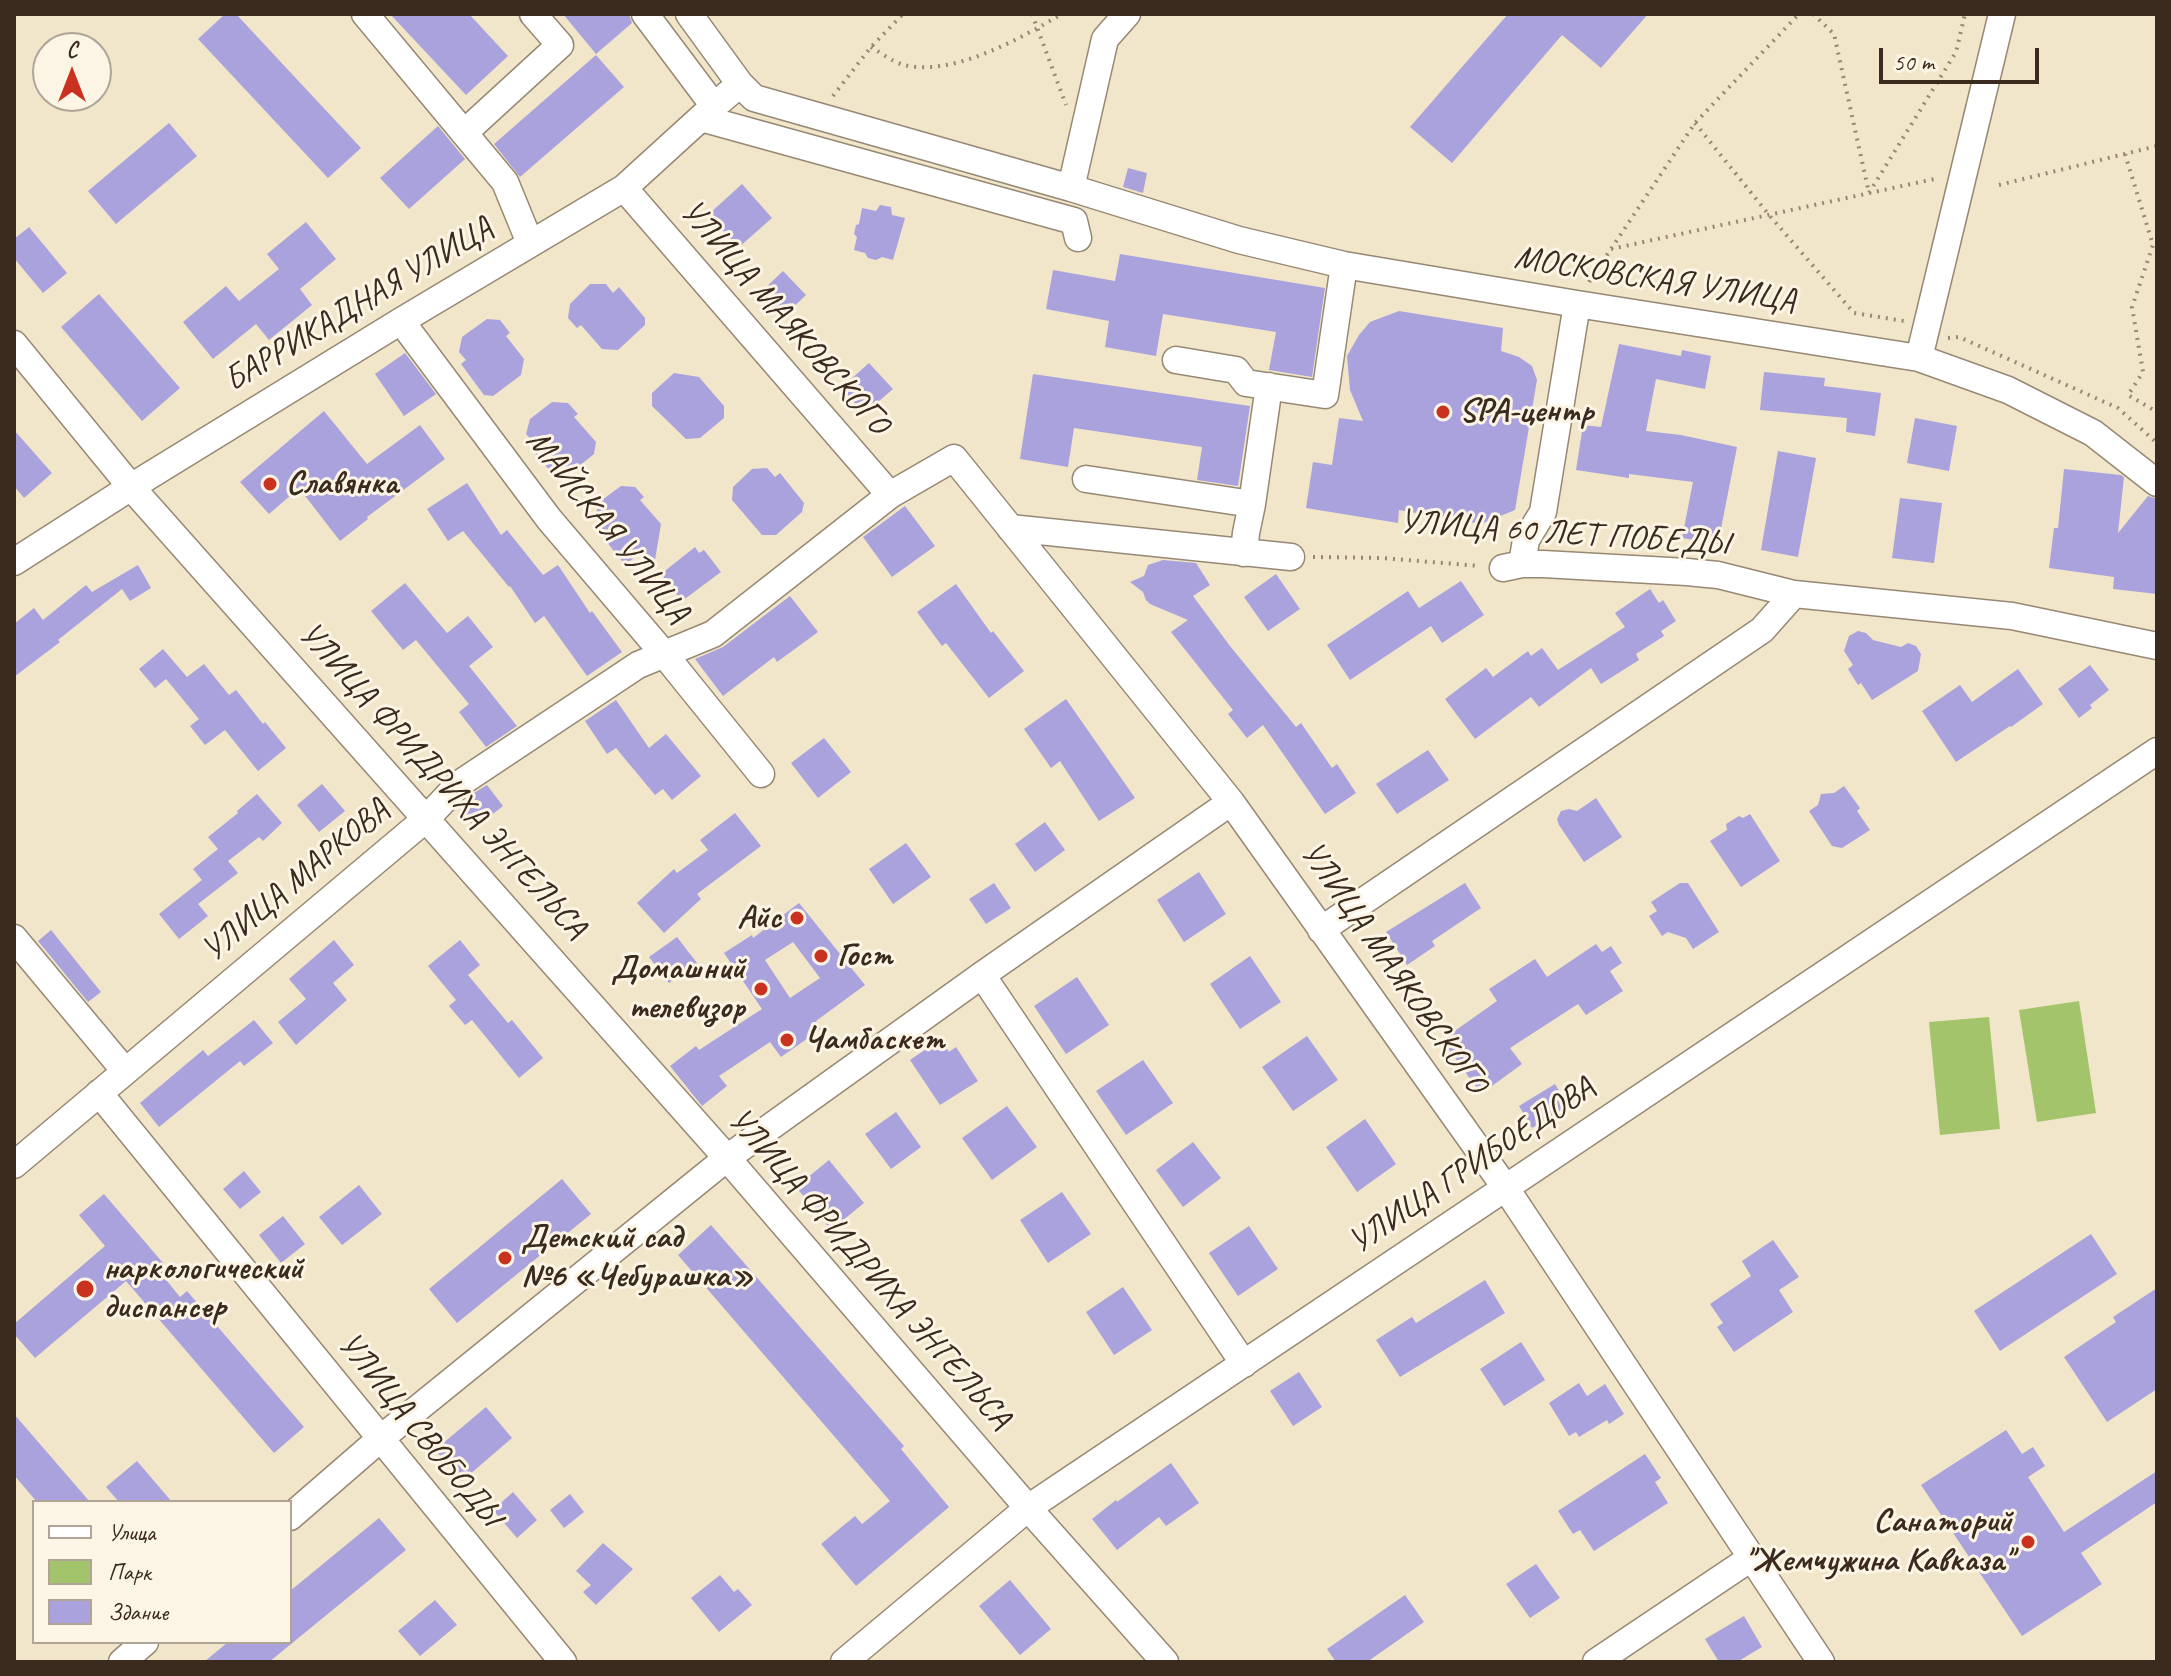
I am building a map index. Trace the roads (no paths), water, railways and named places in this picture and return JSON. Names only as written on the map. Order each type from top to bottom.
[{"type":"street","points":[[365,14],[505,182],[530,243]]},
{"type":"street","points":[[464,133],[560,45],[533,14]]},
{"type":"street","points":[[645,14],[721,100],[1074,221],[1078,238]]},
{"type":"street","points":[[689,14],[721,100]]},
{"type":"street","points":[[1071,188],[1105,39],[1127,14]]},
{"type":"street","points":[[1923,340],[2002,14]]},
{"type":"street","name":"МОСКОВСКАЯ УЛИЦА","points":[[721,100],[754,98],[1071,188],[1239,240],[1344,265],[1577,304],[1923,340],[2008,390],[2093,433],[2157,483]]},
{"type":"street","name":"БАРРИКАДНАЯ УЛИЦА","points":[[14,562],[401,321],[624,188],[721,100]]},
{"type":"street","name":"УЛИЦА МАЯКОВСКОГО","points":[[624,188],[890,495]]},
{"type":"street","points":[[1176,360],[1236,370],[1246,383],[1325,395],[1344,265]]},
{"type":"street","name":"УЛИЦА 60 ЛЕТ ПОБЕДЫ","points":[[1577,304],[1543,512],[1512,566],[1703,573],[1794,594],[2012,616],[2157,646]]},
{"type":"street","name":"МАЙСКАЯ УЛИЦА","points":[[401,321],[549,519],[761,774]]},
{"type":"street","name":"УЛИЦА ФРИДРИХА ЭНГЕЛЬСА","points":[[14,344],[131,487],[727,1158],[1165,1662]]},
{"type":"street","points":[[1244,553],[1269,386]]},
{"type":"street","name":"УЛИЦА МАЯКОВСКОГО","points":[[954,458],[1231,802],[1505,1187],[1821,1662]]},
{"type":"street","name":"УЛИЦА МАРКОВА","points":[[14,1165],[427,818],[459,784],[638,665],[713,634],[890,495],[954,458]]},
{"type":"street","points":[[1086,479],[1252,504]]},
{"type":"street","points":[[1010,528],[1291,557]]},
{"type":"street","points":[[1321,930],[1762,630],[1794,594]]},
{"type":"street","name":"УЛИЦА ГРИБОЕДОВА","points":[[844,1662],[1028,1508],[2157,751]]},
{"type":"street","points":[[292,1515],[380,1439],[727,1158],[1231,802]]},
{"type":"street","points":[[14,938],[125,1071]]},
{"type":"street","points":[[982,975],[1244,1364]]},
{"type":"street","name":"УЛИЦА СВОБОДЫ","points":[[99,1093],[563,1662]]},
{"type":"street","points":[[1596,1662],[1751,1558]]},
{"type":"street","points":[[122,1662],[143,1644]]},
{"type":"place","name":"SPA-центр","points":[[1443,412]]},
{"type":"place","name":"Славянка","points":[[270,484]]},
{"type":"place","name":"Айс","points":[[797,918]]},
{"type":"place","name":"Гост","points":[[821,956]]},
{"type":"place","name":"Домашний телевизор","points":[[761,989]]},
{"type":"place","name":"Чамбаскет","points":[[787,1040]]},
{"type":"place","name":"Детский сад №6 «Чебурашка»","points":[[505,1258]]},
{"type":"place","name":"наркологический диспансер","points":[[85,1289]]},
{"type":"place","name":"Санаторий \"Жемчужина Кавказа\"","points":[[2028,1542]]}]
